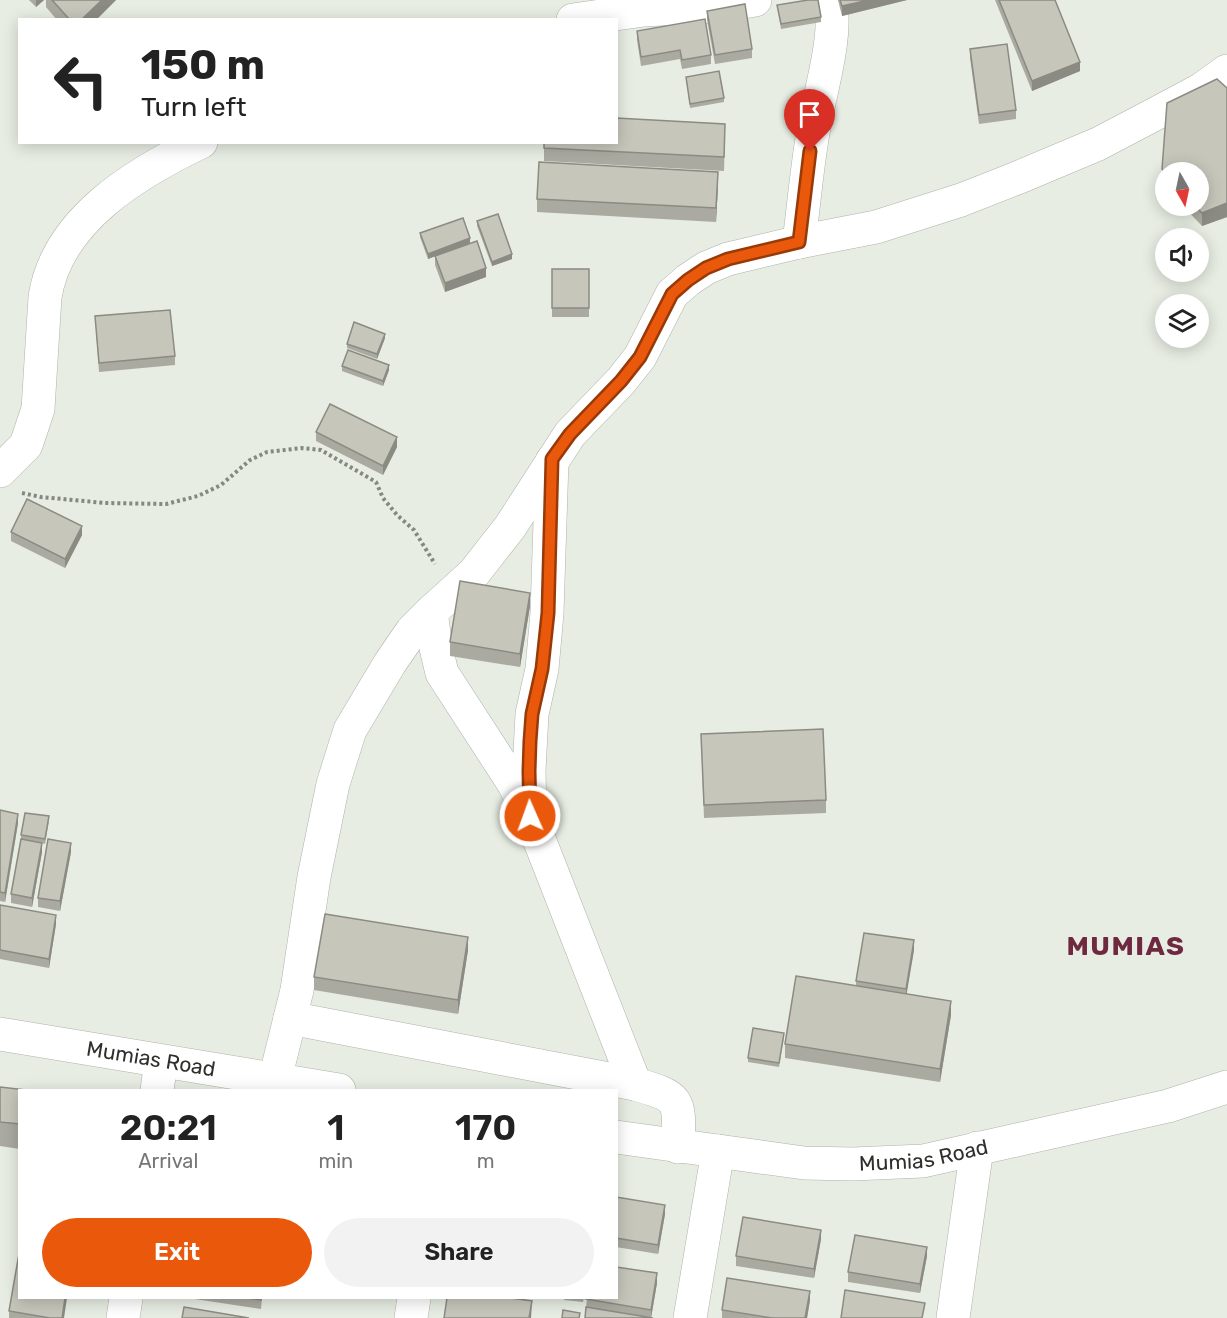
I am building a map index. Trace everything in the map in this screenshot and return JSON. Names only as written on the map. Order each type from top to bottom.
[{"type":"street","points":[[587,18],[644,10],[720,6],[754,0]]},
{"type":"street","points":[[799,242],[813,128],[826,70],[832,27],[832,8],[829,0]]},
{"type":"street","points":[[275,1078],[297,990],[314,877],[333,784],[350,730],[412,631],[474,573],[499,542],[570,434],[621,381],[640,357],[672,294],[706,268],[728,259],[876,226],[961,200],[1017,178],[1128,129],[1203,89],[1227,71]]},
{"type":"street","points":[[10,482],[38,409],[45,297],[47,282],[56,259],[68,239],[104,201],[174,155],[197,144]]},
{"type":"street","points":[[530,816],[529,771],[532,714],[542,669],[548,613],[552,459]]},
{"type":"street","points":[[442,602],[436,648],[442,673],[509,777],[530,816],[635,1083]]},
{"type":"street","points":[[291,1018],[635,1083],[663,1092],[673,1099],[679,1114],[678,1146]]},
{"type":"street","name":"Mumias Road","points":[[0,1034],[159,1076],[275,1078],[334,1089]]},
{"type":"street","name":"Mumias Road","points":[[618,1137],[804,1163],[853,1164],[923,1161],[1168,1106],[1227,1087]]},
{"type":"street","points":[[953,1318],[977,1148]]},
{"type":"street","points":[[690,1318],[718,1151]]},
{"type":"street","points":[[123,1318],[126,1299]]},
{"type":"street","points":[[411,1318],[414,1299]]},
{"type":"path","points":[[10,482],[41,497],[95,502],[166,504],[198,496],[221,485],[249,460],[267,452],[302,448],[321,450],[378,485],[383,498],[414,530],[442,602]]},
{"type":"building","points":[[52,0],[102,0],[83,18],[68,18]]},
{"type":"building","points":[[818,0],[821,17],[781,24],[777,5]]},
{"type":"building","points":[[840,0],[869,0],[842,6]]},
{"type":"building","points":[[999,0],[1055,0],[1080,62],[1032,81]]},
{"type":"building","points":[[745,4],[752,49],[715,55],[707,11]]},
{"type":"building","points":[[705,19],[711,55],[682,60],[680,50],[641,57],[637,31]]},
{"type":"building","points":[[1007,44],[1016,110],[979,115],[970,49]]},
{"type":"building","points":[[719,71],[724,98],[690,104],[686,77]]},
{"type":"building","points":[[1217,79],[1227,88],[1227,203],[1209,210],[1209,162],[1163,162],[1167,103]]},
{"type":"building","points":[[618,118],[725,124],[724,157],[544,148],[544,144],[618,144]]},
{"type":"building","points":[[539,162],[718,172],[716,208],[537,199]]},
{"type":"building","points":[[498,214],[512,254],[492,262],[477,221]]},
{"type":"building","points":[[463,218],[470,238],[428,254],[420,233]]},
{"type":"building","points":[[477,241],[486,268],[445,283],[435,256]]},
{"type":"building","points":[[552,269],[589,269],[589,308],[552,308]]},
{"type":"building","points":[[170,310],[175,356],[99,363],[95,316]]},
{"type":"building","points":[[354,322],[385,334],[377,354],[347,344]]},
{"type":"building","points":[[348,350],[389,365],[383,381],[342,366]]},
{"type":"building","points":[[330,404],[397,437],[383,466],[316,432]]},
{"type":"building","points":[[27,499],[82,526],[65,559],[11,532]]},
{"type":"building","points":[[460,581],[530,593],[520,654],[450,642]]},
{"type":"building","points":[[823,729],[826,800],[704,805],[701,734]]},
{"type":"building","points":[[0,810],[18,814],[5,893],[0,892]]},
{"type":"building","points":[[25,813],[49,816],[45,839],[21,835]]},
{"type":"building","points":[[21,839],[42,843],[32,898],[11,894]]},
{"type":"building","points":[[48,839],[71,843],[60,901],[38,898]]},
{"type":"building","points":[[0,905],[56,915],[49,959],[0,950]]},
{"type":"building","points":[[325,914],[468,937],[458,1000],[314,977]]},
{"type":"building","points":[[864,933],[914,940],[906,989],[856,981]]},
{"type":"building","points":[[796,976],[951,1001],[940,1069],[785,1044]]},
{"type":"building","points":[[753,1028],[784,1033],[779,1063],[748,1058]]},
{"type":"building","points":[[0,1087],[18,1089],[18,1124],[0,1122]]},
{"type":"building","points":[[618,1197],[665,1205],[658,1245],[618,1238]]},
{"type":"building","points":[[743,1217],[821,1230],[814,1269],[736,1256]]},
{"type":"building","points":[[855,1235],[927,1247],[920,1284],[848,1272]]},
{"type":"building","points":[[18,1259],[18,1299],[65,1299],[62,1318],[9,1311]]},
{"type":"building","points":[[618,1267],[657,1273],[651,1310],[586,1299],[618,1299]]},
{"type":"building","points":[[727,1278],[810,1291],[805,1318],[772,1318],[722,1310]]},
{"type":"building","points":[[845,1290],[925,1303],[922,1318],[841,1318]]},
{"type":"building","points":[[447,1299],[532,1301],[529,1318],[444,1318]]},
{"type":"building","points":[[184,1307],[249,1318],[182,1318]]},
{"type":"building","points":[[586,1307],[653,1318],[585,1318]]},
{"type":"building","points":[[563,1310],[580,1313],[579,1318],[562,1318]]},
{"type":"district","name":"MUMIAS","points":[[1126,946]]},
{"type":"route","points":[[530,816],[529,771],[532,714],[542,669],[548,613],[552,459],[570,434],[621,381],[640,357],[672,294],[706,268],[728,259],[799,242],[810,151]]}]
